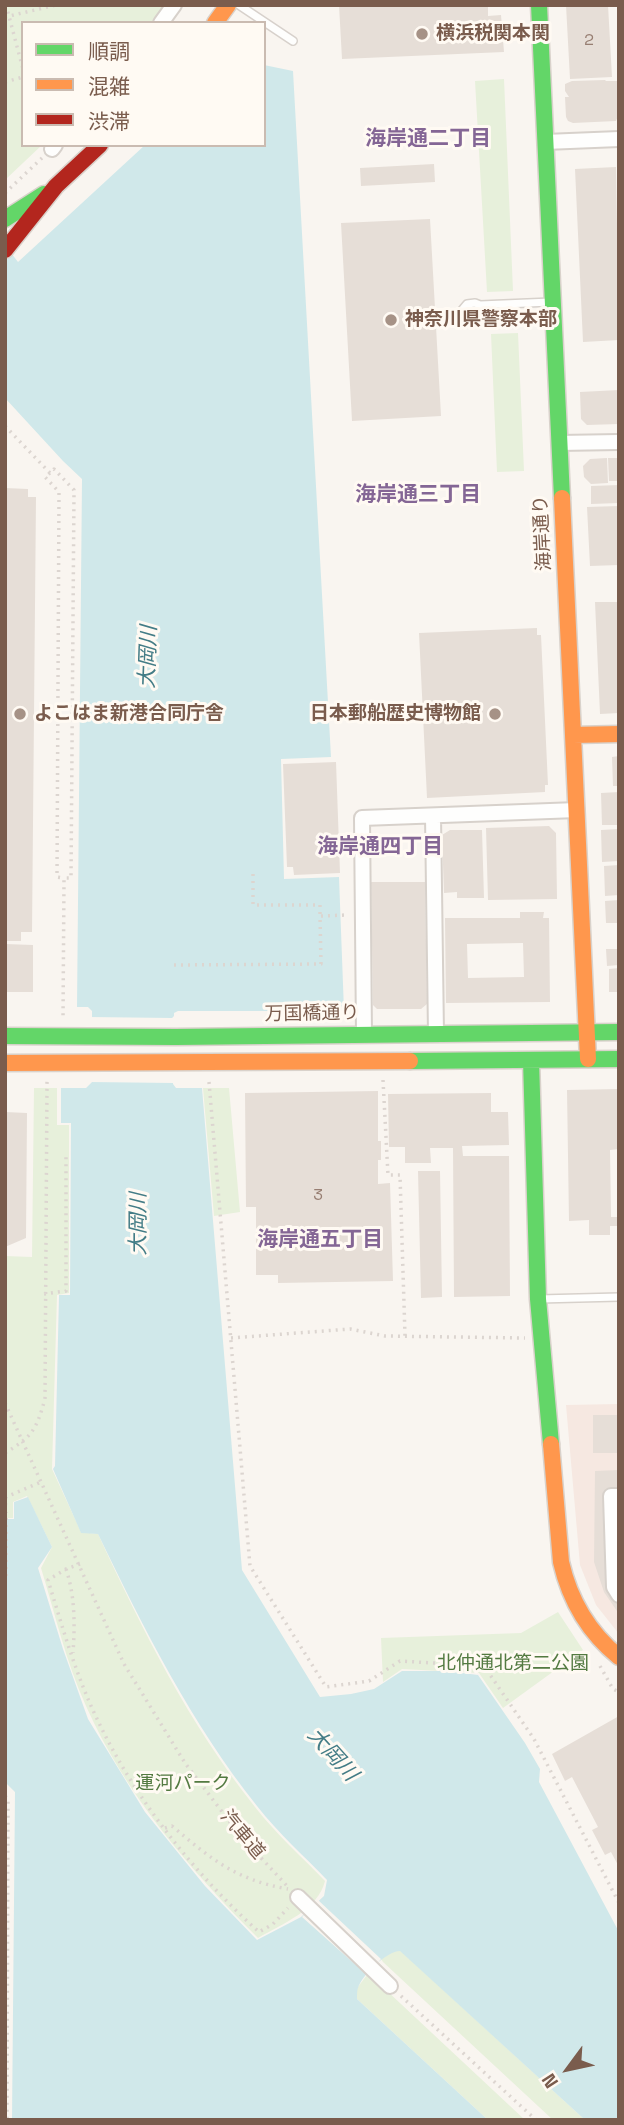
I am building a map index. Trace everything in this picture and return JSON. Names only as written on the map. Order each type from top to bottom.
[{"type":"street","points":[[162,21],[174,5]]},
{"type":"street","points":[[216,21],[228,5]]},
{"type":"street","name":"海岸通り","points":[[539,5],[588,1059]]},
{"type":"street","points":[[545,142],[619,139]]},
{"type":"street","points":[[9,247],[56,186],[98,147]]},
{"type":"street","points":[[5,219],[56,186]]},
{"type":"street","points":[[559,443],[619,442]]},
{"type":"street","points":[[573,735],[619,734]]},
{"type":"street","points":[[364,1035],[362,818],[577,810]]},
{"type":"street","points":[[433,816],[436,1034]]},
{"type":"street","name":"万国橋通り","points":[[5,1036],[176,1037],[619,1032]]},
{"type":"street","points":[[5,1063],[176,1064],[619,1059]]},
{"type":"street","points":[[531,1060],[538,1298],[564,1578],[569,1594],[587,1624],[597,1638],[619,1657]]},
{"type":"street","points":[[619,1496],[611,1496],[614,1587],[619,1595]]},
{"type":"street","points":[[294,1894],[390,1986]]},
{"type":"lane","points":[[239,5],[263,21]]},
{"type":"lane","points":[[266,23],[293,41]]},
{"type":"lane","points":[[475,303],[553,310],[470,324],[463,318],[462,310],[467,304],[475,303]]},
{"type":"lane","points":[[538,1298],[619,1297]]},
{"type":"path","points":[[6,5],[21,62]]},
{"type":"path","points":[[7,17],[56,5]]},
{"type":"path","points":[[5,192],[54,147]]},
{"type":"path","points":[[5,426],[50,473]]},
{"type":"path","points":[[54,468],[74,490],[71,878],[64,878],[57,877],[59,492],[45,477],[54,468]]},
{"type":"path","points":[[174,965],[321,964],[320,905],[253,905],[253,874]]},
{"type":"path","points":[[63,1036],[64,878]]},
{"type":"path","points":[[320,916],[362,915]]},
{"type":"path","points":[[383,1078],[388,1175],[400,1175],[405,1336]]},
{"type":"path","points":[[5,1453],[23,1442],[37,1426],[45,1399],[47,1079]]},
{"type":"path","points":[[209,1080],[250,1566],[326,1687],[369,1681],[400,1661],[484,1666],[534,1739],[619,1903]]},
{"type":"path","points":[[44,1294],[66,1291],[65,1157]]},
{"type":"path","points":[[231,1338],[350,1329],[385,1336],[541,1338]]},
{"type":"path","name":"汽車道","points":[[5,1403],[124,1664],[185,1763],[239,1834],[294,1894]]},
{"type":"path","points":[[6,1576],[6,1497],[42,1484]]},
{"type":"path","points":[[80,1564],[48,1580],[73,1657],[99,1724],[109,1742],[165,1828],[211,1885],[259,1932],[273,1924],[294,1894],[242,1877],[222,1866],[172,1826],[165,1828]]},
{"type":"path","points":[[66,1569],[71,1584],[74,1613],[73,1657]]},
{"type":"path","points":[[596,1659],[612,1689],[619,1692]]},
{"type":"path","points":[[5,1796],[8,1799],[7,2120]]},
{"type":"path","points":[[390,1986],[536,2120]]},
{"type":"shaded area","points":[[619,1404],[619,1634],[596,1605],[580,1565],[566,1405]]},
{"type":"green space","points":[[5,5],[166,5],[154,21],[21,21],[21,147],[40,147],[5,180]]},
{"type":"green space","points":[[504,79],[513,291],[487,292],[475,81]]},
{"type":"green space","points":[[518,333],[524,471],[497,472],[491,334]]},
{"type":"green space","name":"運河パーク","points":[[34,1088],[57,1088],[57,1125],[69,1125],[69,1293],[57,1295],[52,1469],[81,1532],[98,1534],[150,1641],[208,1742],[263,1817],[325,1881],[315,1900],[307,1908],[258,1938],[184,1858],[120,1770],[86,1706],[72,1672],[41,1568],[52,1547],[27,1496],[13,1502],[13,1518],[5,1518],[5,1256],[32,1257]]},
{"type":"green space","points":[[203,1088],[229,1088],[240,1212],[214,1216]]},
{"type":"green space","name":"北仲通北第二公園","points":[[558,1612],[583,1650],[503,1708],[479,1673],[402,1669],[383,1682],[381,1638],[521,1633]]},
{"type":"green space","points":[[394,1951],[401,1951],[585,2120],[553,2120],[383,1962],[381,1959]]},
{"type":"green space","points":[[367,1975],[525,2120],[488,2120],[357,1999],[357,1988]]},
{"type":"water","name":"大岡川","points":[[266,65],[293,71],[331,757],[281,759],[284,879],[339,877],[344,1011],[174,1013],[173,1084],[176,1088],[202,1088],[242,1570],[320,1697],[374,1689],[402,1671],[447,1671],[478,1675],[525,1743],[540,1769],[539,1782],[619,1932],[619,2120],[585,2120],[400,1951],[382,1959],[370,1971],[360,1983],[357,1999],[488,2120],[12,2120],[15,1792],[5,1782],[5,1519],[14,1519],[14,1502],[28,1497],[52,1547],[38,1568],[88,1719],[145,1812],[205,1886],[257,1940],[301,1917],[324,1896],[327,1880],[265,1816],[211,1742],[151,1640],[98,1534],[81,1533],[53,1469],[59,1295],[70,1295],[71,1123],[61,1123],[61,1088],[86,1088],[92,1082],[92,1011],[88,1007],[77,1007],[82,479],[5,398],[5,245],[18,262],[143,147],[266,147]]},
{"type":"pier","points":[[177,1013],[197,1015],[178,1015],[177,1083],[199,1085],[199,1088],[177,1088],[174,1083],[89,1082],[86,1087],[77,1086],[85,1085],[89,1081],[88,1014],[89,1017],[172,1018]]},
{"type":"pier","points":[[318,1900],[381,1959],[367,1975],[302,1917]]},
{"type":"building","name":"横浜税関本関","points":[[339,5],[488,5],[488,16],[501,15],[504,52],[342,59]]},
{"type":"building","points":[[566,5],[608,5],[612,77],[570,79]]},
{"type":"building","points":[[572,81],[617,81],[616,121],[568,121],[565,97],[569,97],[565,84]]},
{"type":"building","points":[[434,164],[435,182],[361,186],[360,168]]},
{"type":"building","points":[[616,167],[619,340],[583,342],[575,169]]},
{"type":"building","name":"神奈川県警察本部","points":[[430,219],[441,416],[352,421],[341,223]]},
{"type":"building","points":[[619,390],[619,424],[587,425],[581,419],[580,392]]},
{"type":"building","points":[[607,458],[608,483],[591,484],[584,477],[583,466],[590,459]]},
{"type":"building","points":[[608,458],[619,458],[619,481],[609,481]]},
{"type":"building","points":[[619,485],[619,503],[591,504],[591,486]]},
{"type":"building","name":"よこはま新港合同庁舎","points":[[5,488],[28,489],[28,497],[36,497],[32,932],[21,932],[21,941],[5,941]]},
{"type":"building","points":[[619,506],[619,565],[590,566],[587,507]]},
{"type":"building","points":[[595,602],[619,602],[619,713],[600,714]]},
{"type":"building","points":[[537,628],[537,635],[541,635],[548,785],[545,785],[545,792],[427,798],[419,633]]},
{"type":"building","points":[[619,756],[619,786],[613,786],[612,757]]},
{"type":"building","points":[[336,762],[340,873],[294,875],[293,867],[287,867],[283,764]]},
{"type":"building","points":[[619,792],[619,825],[602,825],[601,793]]},
{"type":"building","points":[[549,826],[556,833],[557,899],[488,900],[486,828]]},
{"type":"building","points":[[619,829],[619,861],[602,862],[601,830]]},
{"type":"building","points":[[450,830],[482,830],[484,898],[457,898],[457,892],[444,893],[442,835]]},
{"type":"building","points":[[619,865],[619,895],[605,896],[604,866]]},
{"type":"building","points":[[371,882],[425,882],[427,1004],[421,1009],[377,1009],[373,1005]]},
{"type":"building","points":[[619,900],[619,923],[606,923],[605,901]]},
{"type":"building","points":[[520,912],[544,912],[543,918],[549,918],[550,1002],[446,1003],[445,918],[520,918]],"holes":[[[523,943],[524,977],[468,978],[467,944]]]},
{"type":"building","points":[[5,944],[33,945],[33,992],[5,992]]},
{"type":"building","points":[[606,949],[619,949],[619,965],[607,966]]},
{"type":"building","points":[[619,968],[619,992],[609,992],[609,969]]},
{"type":"building","points":[[619,1089],[619,1149],[610,1150],[611,1217],[619,1217],[619,1226],[610,1226],[610,1235],[589,1235],[589,1220],[569,1221],[567,1090]]},
{"type":"building","points":[[378,1091],[378,1141],[381,1141],[381,1160],[378,1160],[378,1184],[390,1183],[393,1281],[278,1283],[278,1275],[256,1275],[256,1207],[246,1207],[245,1093]]},
{"type":"building","points":[[491,1093],[491,1112],[508,1112],[509,1145],[462,1146],[463,1156],[509,1156],[510,1296],[454,1297],[453,1148],[430,1148],[431,1163],[405,1163],[405,1147],[389,1147],[388,1094]]},
{"type":"building","points":[[5,1112],[27,1113],[26,1238],[5,1247]]},
{"type":"building","points":[[418,1171],[440,1171],[442,1297],[421,1298]]},
{"type":"building","points":[[593,1415],[619,1415],[619,1453],[593,1453]]},
{"type":"building","points":[[619,1470],[619,1614],[604,1592],[594,1562],[595,1471]]},
{"type":"building","points":[[619,1716],[619,1867],[611,1852],[605,1855],[592,1830],[598,1827],[572,1777],[565,1781],[552,1754]]},
{"type":"traffic: fast","points":[[539,5],[562,498]]},
{"type":"traffic: fast","points":[[5,219],[44,194]]},
{"type":"traffic: fast","points":[[5,1036],[176,1037],[619,1032]]},
{"type":"traffic: fast","points":[[410,1061],[619,1059]]},
{"type":"traffic: fast","points":[[531,1060],[538,1299],[551,1444]]},
{"type":"traffic: slow","points":[[216,21],[228,5]]},
{"type":"traffic: slow","points":[[562,498],[588,1059]]},
{"type":"traffic: slow","points":[[573,735],[619,734]]},
{"type":"traffic: slow","points":[[5,1063],[410,1061]]},
{"type":"traffic: slow","points":[[551,1444],[561,1562],[569,1590],[589,1626],[619,1657]]},
{"type":"traffic: jam","points":[[5,250],[56,186],[98,147]]},
{"type":"place","name":"横浜税関本関","points":[[422,34]]},
{"type":"place","name":"神奈川県警察本部","points":[[391,320]]},
{"type":"place","name":"よこはま新港合同庁舎","points":[[20,714]]},
{"type":"place","name":"日本郵船歴史博物館","points":[[495,714]]},
{"type":"district","name":"海岸通二丁目","points":[[428,139]]},
{"type":"district","name":"海岸通三丁目","points":[[418,495]]},
{"type":"district","name":"海岸通四丁目","points":[[380,847]]},
{"type":"district","name":"海岸通五丁目","points":[[320,1240]]}]
